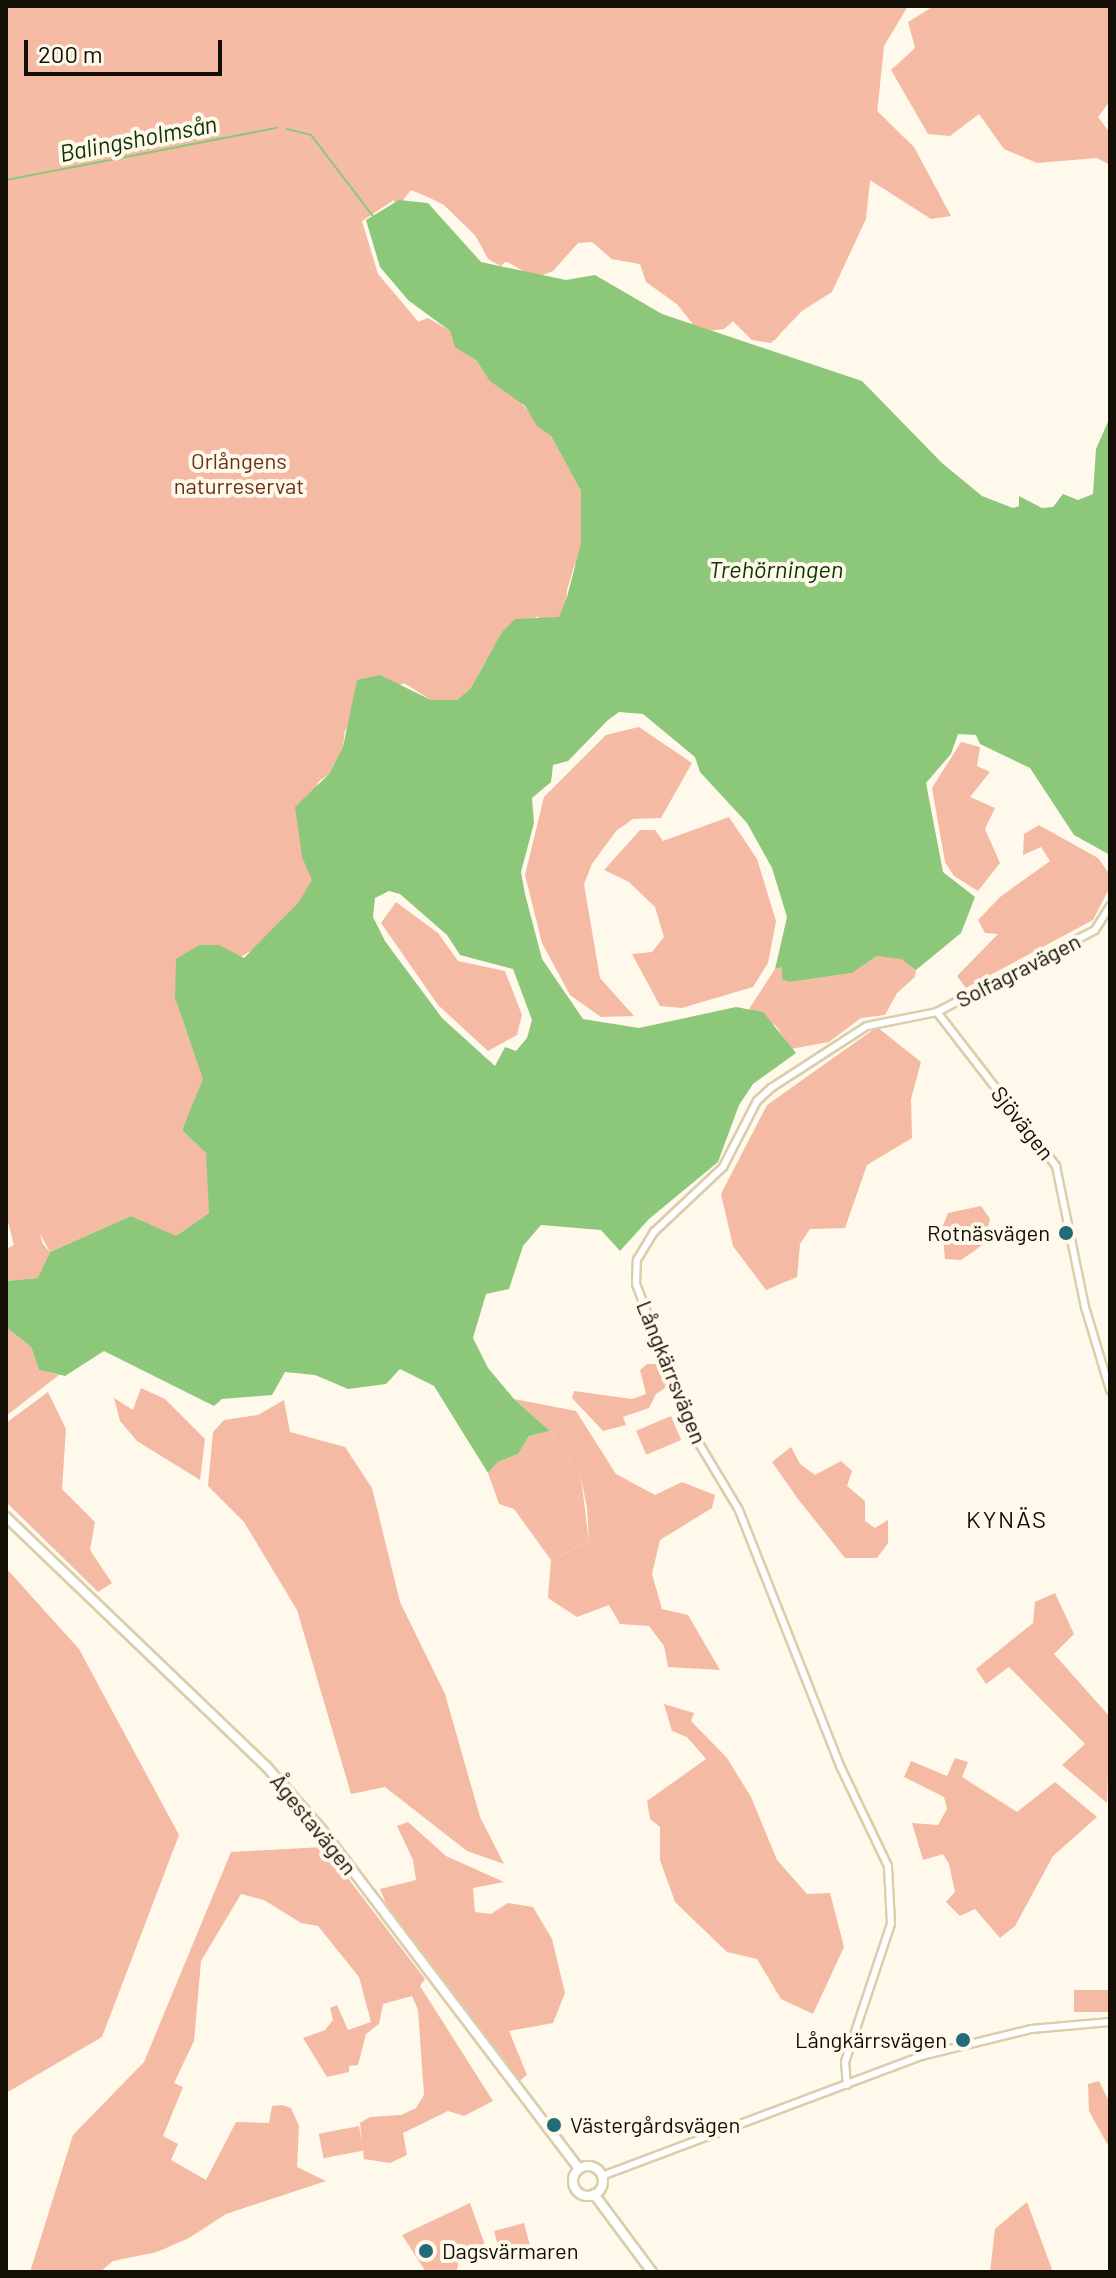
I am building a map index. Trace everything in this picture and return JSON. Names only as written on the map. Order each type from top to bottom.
[{"type":"main road","name":"Ågestavägen","points":[[6,1517],[266,1766],[322,1830],[579,2168],[573,2176],[576,2191],[594,2194],[652,2272]]},
{"type":"main road","points":[[579,2168],[590,2166],[602,2176],[601,2188],[594,2194]]},
{"type":"street","name":"Solfagravägen","points":[[913,1016],[937,1012],[1095,930],[1110,906]]},
{"type":"street","name":"Sjövägen","points":[[937,1012],[1056,1166],[1085,1307],[1110,1390]]},
{"type":"street","name":"Långkärrsvägen","points":[[847,2085],[845,2062],[891,1924],[888,1866],[841,1768],[736,1503],[700,1445],[680,1398],[635,1271],[643,1244],[723,1167],[757,1101],[771,1088],[867,1026],[913,1016]]},
{"type":"street","points":[[602,2176],[921,2056],[1013,2032],[1110,2022]]},
{"type":"green space","name":"Orlångens naturreservat","points":[[6,6],[908,6],[884,46],[866,219],[832,292],[802,311],[771,343],[752,340],[733,321],[724,329],[699,332],[669,294],[646,282],[641,264],[612,259],[592,241],[578,243],[553,271],[535,278],[506,261],[501,266],[491,261],[474,234],[444,205],[418,192],[411,190],[404,199],[407,226],[397,215],[394,200],[362,221],[378,274],[422,326],[459,345],[545,439],[582,504],[581,560],[560,574],[567,591],[565,621],[548,626],[534,614],[511,614],[499,647],[477,670],[479,691],[472,687],[443,703],[402,682],[369,673],[356,675],[353,691],[360,703],[358,713],[344,732],[339,752],[325,765],[314,793],[305,789],[291,811],[301,836],[289,850],[314,874],[309,895],[298,903],[293,915],[277,922],[268,944],[238,956],[204,931],[192,936],[182,929],[171,937],[179,975],[177,1016],[207,1076],[192,1117],[181,1121],[181,1134],[184,1142],[202,1147],[207,1159],[215,1202],[212,1213],[193,1201],[182,1204],[186,1221],[177,1237],[162,1234],[126,1209],[131,1216],[50,1252],[38,1230],[50,1265],[45,1279],[37,1279],[6,1118]]},
{"type":"green space","points":[[6,6],[49,6],[49,41],[86,37],[99,52],[101,111],[49,123],[32,64],[20,51],[6,52]]},
{"type":"green space","points":[[510,6],[784,6],[781,33],[861,55],[873,107],[914,147],[951,216],[931,219],[859,173],[815,163],[783,139],[758,111],[735,46],[756,26],[749,15],[735,22],[727,15],[712,26],[674,20],[650,22],[582,66],[544,79],[525,24]]},
{"type":"green space","points":[[934,6],[1110,6],[1110,101],[1098,117],[1110,133],[1110,165],[1097,158],[1037,163],[1004,149],[979,114],[950,136],[928,134],[891,70],[915,48],[908,22]]},
{"type":"green space","points":[[664,56],[675,64],[684,86],[704,95],[714,128],[726,147],[748,157],[791,235],[808,299],[775,340],[752,340],[733,321],[724,329],[702,322],[646,282],[640,264],[612,259],[592,242],[578,243],[553,270],[488,259],[476,236],[442,203],[411,190],[410,169],[455,121],[624,58]]},
{"type":"green space","points":[[134,218],[164,287],[265,314],[345,351],[428,318],[450,331],[455,347],[476,360],[490,381],[510,391],[551,436],[581,491],[581,543],[559,617],[541,615],[502,632],[471,688],[457,700],[431,700],[404,683],[356,705],[346,720],[343,747],[329,774],[314,785],[300,835],[312,880],[299,902],[265,942],[175,998],[203,1079],[182,1130],[206,1153],[209,1213],[176,1236],[131,1216],[104,1189],[80,1186],[60,1196],[39,1226],[42,1243],[50,1252],[38,1278],[6,1281],[6,1249],[14,1245],[6,1214],[6,334],[52,310],[105,272],[96,224]]},
{"type":"green space","points":[[639,727],[692,763],[661,818],[633,819],[616,831],[592,864],[584,884],[600,978],[634,1016],[601,1017],[570,995],[542,943],[525,875],[544,797],[606,735]]},
{"type":"green space","points":[[961,742],[980,747],[977,766],[990,772],[970,797],[995,808],[985,829],[1000,863],[978,891],[954,876],[945,862],[932,788]]},
{"type":"green space","points":[[729,817],[757,859],[776,921],[768,963],[753,987],[682,1008],[660,1006],[632,954],[652,952],[664,937],[655,907],[629,882],[604,870],[640,830],[655,830],[663,841]]},
{"type":"green space","points":[[1039,825],[1098,858],[1110,875],[1110,887],[1093,920],[966,988],[957,976],[998,934],[985,933],[978,920],[1000,897],[1050,861],[1041,847],[1023,855],[1024,834]]},
{"type":"green space","points":[[396,902],[438,933],[458,961],[505,971],[522,1015],[517,1035],[488,1051],[438,1005],[381,923]]},
{"type":"green space","points":[[877,956],[901,958],[916,970],[915,977],[897,993],[885,1015],[861,1018],[829,1042],[791,1049],[776,1026],[749,1009],[775,969],[782,967],[790,982],[852,973]]},
{"type":"green space","points":[[877,1027],[921,1062],[911,1099],[912,1138],[867,1165],[845,1228],[810,1229],[800,1244],[797,1277],[766,1290],[733,1246],[721,1194],[767,1105]]},
{"type":"green space","points":[[981,1206],[990,1219],[984,1244],[961,1260],[945,1259],[942,1228],[948,1213]]},
{"type":"green space","points":[[6,1327],[31,1347],[39,1370],[59,1375],[6,1416]]},
{"type":"green space","points":[[647,1364],[659,1364],[668,1386],[656,1394],[649,1408],[623,1417],[626,1425],[603,1431],[572,1398],[574,1391],[632,1399],[646,1394],[640,1370]]},
{"type":"green space","points":[[141,1388],[165,1399],[205,1439],[200,1480],[137,1441],[120,1421],[114,1398],[133,1410]]},
{"type":"green space","points":[[48,1392],[66,1429],[62,1489],[95,1522],[90,1550],[112,1583],[98,1592],[6,1502],[6,1423]]},
{"type":"green space","points":[[514,1399],[576,1411],[616,1474],[655,1495],[682,1482],[715,1495],[712,1508],[660,1540],[652,1574],[662,1609],[688,1615],[720,1670],[668,1667],[664,1646],[649,1626],[620,1624],[609,1605],[577,1617],[548,1598],[551,1560],[589,1542],[587,1508],[581,1477],[550,1431]]},
{"type":"green space","points":[[284,1400],[290,1432],[345,1447],[372,1488],[400,1602],[445,1694],[480,1817],[504,1864],[467,1851],[385,1787],[351,1794],[297,1610],[244,1522],[208,1486],[213,1432],[224,1420],[258,1415]]},
{"type":"green space","points":[[671,1416],[681,1440],[646,1455],[636,1431]]},
{"type":"green space","points":[[550,1431],[581,1477],[589,1542],[551,1560],[514,1509],[499,1504],[488,1473],[498,1462],[518,1454],[529,1436]]},
{"type":"green space","points":[[791,1447],[800,1464],[815,1475],[841,1461],[852,1471],[847,1486],[865,1501],[865,1521],[875,1528],[888,1520],[888,1543],[877,1558],[845,1558],[798,1499],[772,1462]]},
{"type":"green space","points":[[6,1568],[79,1649],[179,1835],[102,2037],[6,2093]]},
{"type":"green space","points":[[1055,1593],[1074,1634],[1054,1654],[1110,1717],[1107,1803],[1062,1765],[1085,1744],[1009,1667],[986,1684],[976,1669],[1033,1623],[1035,1602]]},
{"type":"green space","points":[[664,1704],[694,1713],[691,1721],[727,1758],[751,1797],[777,1860],[807,1894],[830,1893],[844,1947],[813,2014],[781,1999],[757,1959],[727,1952],[675,1902],[660,1860],[660,1827],[650,1819],[647,1801],[706,1759],[687,1737],[672,1731]]},
{"type":"green space","points":[[955,1758],[968,1762],[962,1777],[1017,1812],[1055,1782],[1097,1817],[1053,1856],[1015,1926],[1000,1938],[975,1909],[960,1916],[946,1902],[955,1892],[949,1864],[943,1854],[923,1860],[912,1823],[938,1825],[947,1809],[944,1797],[904,1777],[911,1761],[947,1776]]},
{"type":"green space","points":[[408,1822],[446,1856],[504,1882],[473,1888],[475,1912],[491,1914],[508,1903],[533,1907],[552,1939],[565,1993],[553,2023],[509,2031],[527,2075],[518,2082],[387,1906],[380,1889],[416,1880],[413,1860],[397,1826]]},
{"type":"green space","points":[[324,1847],[425,1979],[420,1986],[493,2101],[464,2116],[448,2111],[403,2133],[407,2155],[390,2163],[364,2159],[360,2123],[370,2117],[401,2115],[416,2108],[424,2095],[418,2010],[412,1996],[383,2004],[379,2024],[366,2034],[358,2065],[349,2066],[349,2072],[327,2077],[303,2038],[325,2030],[333,2020],[330,2008],[337,2005],[348,2030],[371,2022],[359,1977],[318,1926],[301,1923],[264,1900],[241,1894],[201,1961],[194,2041],[174,2083],[183,2087],[163,2136],[178,2144],[171,2160],[206,2180],[236,2122],[269,2123],[272,2106],[282,2105],[291,2108],[299,2126],[297,2167],[326,2181],[226,2214],[189,2238],[157,2252],[113,2261],[100,2272],[30,2272],[73,2135],[144,2062],[231,1852]]},
{"type":"green space","points":[[1074,1990],[1110,1990],[1110,2012],[1074,2012]]},
{"type":"green space","points":[[1099,2081],[1110,2103],[1110,2149],[1089,2111],[1088,2084]]},
{"type":"green space","points":[[359,2126],[364,2151],[324,2158],[319,2134]]},
{"type":"green space","points":[[1027,2202],[1053,2272],[990,2272],[995,2229]]},
{"type":"green space","points":[[470,2203],[485,2245],[460,2255],[457,2270],[426,2272],[402,2235]]},
{"type":"green space","points":[[524,2223],[530,2245],[500,2253],[494,2231]]},
{"type":"water","name":"Trehörningen","points":[[399,200],[428,203],[481,262],[566,280],[595,275],[662,314],[862,381],[942,463],[982,496],[1013,508],[1019,506],[1019,496],[1042,508],[1053,507],[1063,494],[1078,500],[1093,494],[1096,449],[1110,417],[1110,855],[1074,835],[1030,768],[980,744],[976,735],[958,734],[951,754],[926,783],[943,872],[975,897],[961,933],[916,970],[901,959],[877,956],[852,973],[790,982],[782,979],[782,967],[775,969],[787,917],[772,868],[747,823],[700,772],[695,757],[643,714],[619,712],[608,720],[568,761],[553,765],[551,782],[532,798],[534,823],[521,872],[525,894],[542,959],[583,1019],[639,1028],[736,1007],[763,1012],[796,1053],[753,1084],[739,1105],[718,1162],[649,1219],[620,1251],[601,1230],[541,1225],[523,1246],[509,1289],[486,1294],[473,1338],[488,1368],[514,1399],[550,1431],[529,1436],[518,1454],[498,1462],[488,1473],[434,1386],[400,1369],[386,1384],[348,1389],[315,1375],[285,1372],[272,1395],[222,1399],[214,1406],[104,1351],[65,1376],[39,1370],[31,1347],[6,1327],[6,1281],[38,1278],[50,1252],[131,1216],[176,1236],[209,1213],[206,1153],[182,1130],[203,1079],[175,998],[176,959],[199,945],[219,945],[244,958],[299,902],[312,880],[302,857],[295,807],[329,774],[343,747],[357,680],[380,675],[431,700],[457,700],[471,688],[502,632],[515,619],[559,617],[567,597],[581,543],[581,491],[551,436],[537,426],[525,406],[490,381],[476,360],[455,347],[450,331],[408,300],[380,267],[366,220]],"holes":[[[389,891],[400,894],[447,935],[460,955],[513,969],[532,1020],[527,1038],[516,1051],[505,1047],[495,1066],[442,1018],[385,941],[373,917],[375,898]]]},
{"type":"waterway","name":"Balingsholmsån","points":[[6,180],[277,128]]},
{"type":"waterway","name":"Balingsholmsån","points":[[287,129],[311,135],[373,216]]},
{"type":"place","name":"Rotnäsvägen","points":[[1066,1233]]},
{"type":"place","name":"Långkärrsvägen","points":[[963,2040]]},
{"type":"place","name":"Västergårdsvägen","points":[[554,2125]]},
{"type":"place","name":"Dagsvärmaren","points":[[426,2251]]},
{"type":"district","name":"KYNÄS","points":[[1007,1519]]}]
